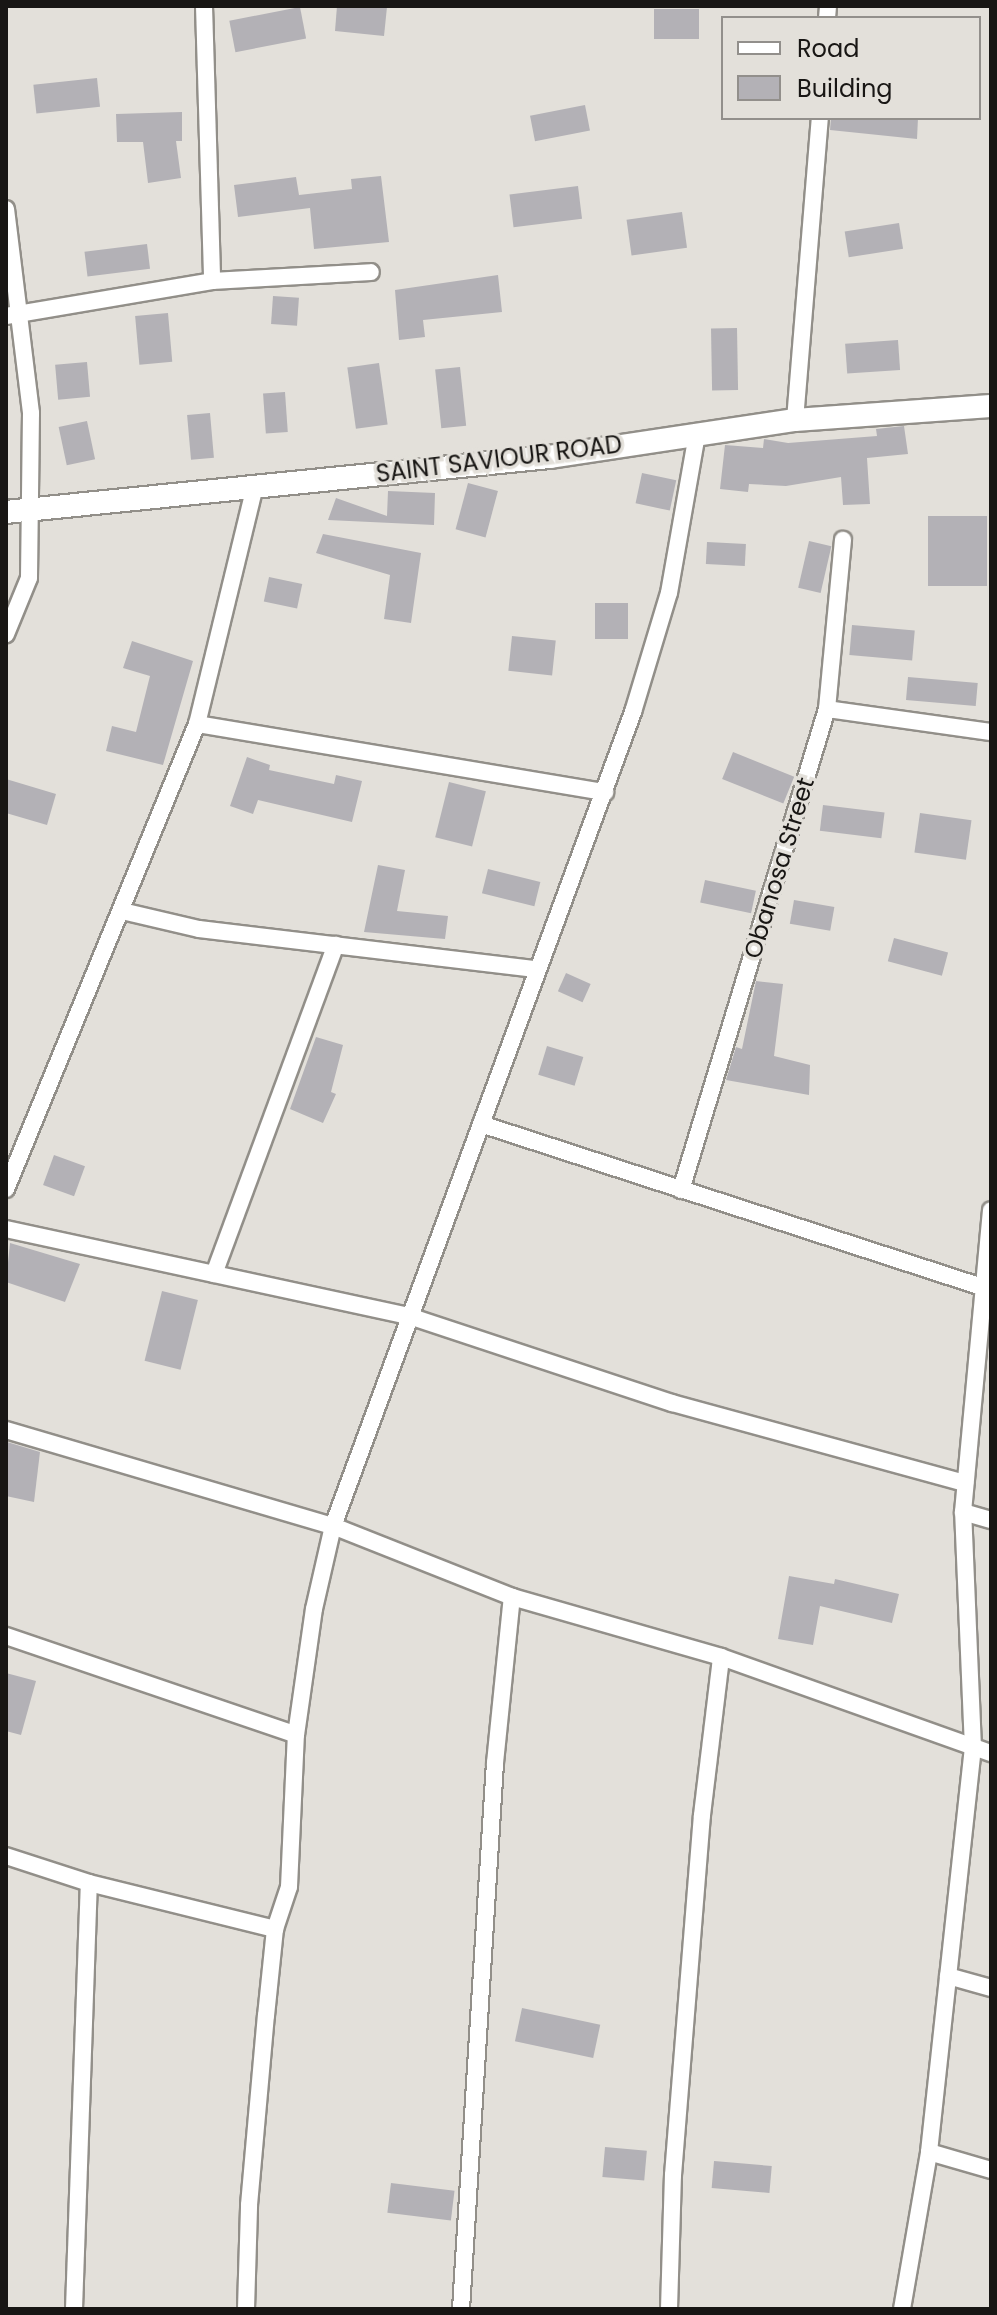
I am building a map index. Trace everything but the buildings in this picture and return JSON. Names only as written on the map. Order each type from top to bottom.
[{"type":"street","points":[[204,6],[212,281]]},
{"type":"street","points":[[795,420],[820,120]]},
{"type":"street","points":[[6,209],[14,316],[31,413],[29,578],[6,634]]},
{"type":"street","points":[[14,316],[212,281],[371,272]]},
{"type":"street","name":"SAINT SAVIOUR ROAD","points":[[6,512],[549,457],[795,420],[991,406]]},
{"type":"street","points":[[246,2309],[249,2205],[275,1929],[289,1887],[296,1735],[314,1609],[333,1526],[412,1317],[536,969],[605,792],[669,593],[697,434]]},
{"type":"street","points":[[6,1189],[197,724],[255,486]]},
{"type":"street","name":"Obanosa Street","points":[[681,1190],[827,709],[843,540]]},
{"type":"street","points":[[827,709],[991,732]]},
{"type":"street","points":[[197,724],[605,792]]},
{"type":"street","points":[[122,911],[199,929],[536,969]]},
{"type":"street","points":[[214,1274],[336,945]]},
{"type":"street","points":[[481,1124],[982,1287]]},
{"type":"street","points":[[902,2309],[929,2152],[973,1748],[963,1512],[991,1210]]},
{"type":"street","points":[[6,1229],[412,1317],[672,1403],[965,1483]]},
{"type":"street","points":[[6,1430],[333,1526],[512,1597],[721,1657],[991,1753]]},
{"type":"street","points":[[963,1512],[991,1520]]},
{"type":"street","points":[[461,2309],[495,1763],[512,1597]]},
{"type":"street","points":[[6,1636],[296,1735]]},
{"type":"street","points":[[669,2309],[673,2175],[702,1815],[721,1657]]},
{"type":"street","points":[[6,1856],[89,1883],[275,1929]]},
{"type":"street","points":[[74,2309],[89,1883]]},
{"type":"street","points":[[948,1976],[991,1988]]},
{"type":"street","points":[[929,2152],[991,2170]]}]
